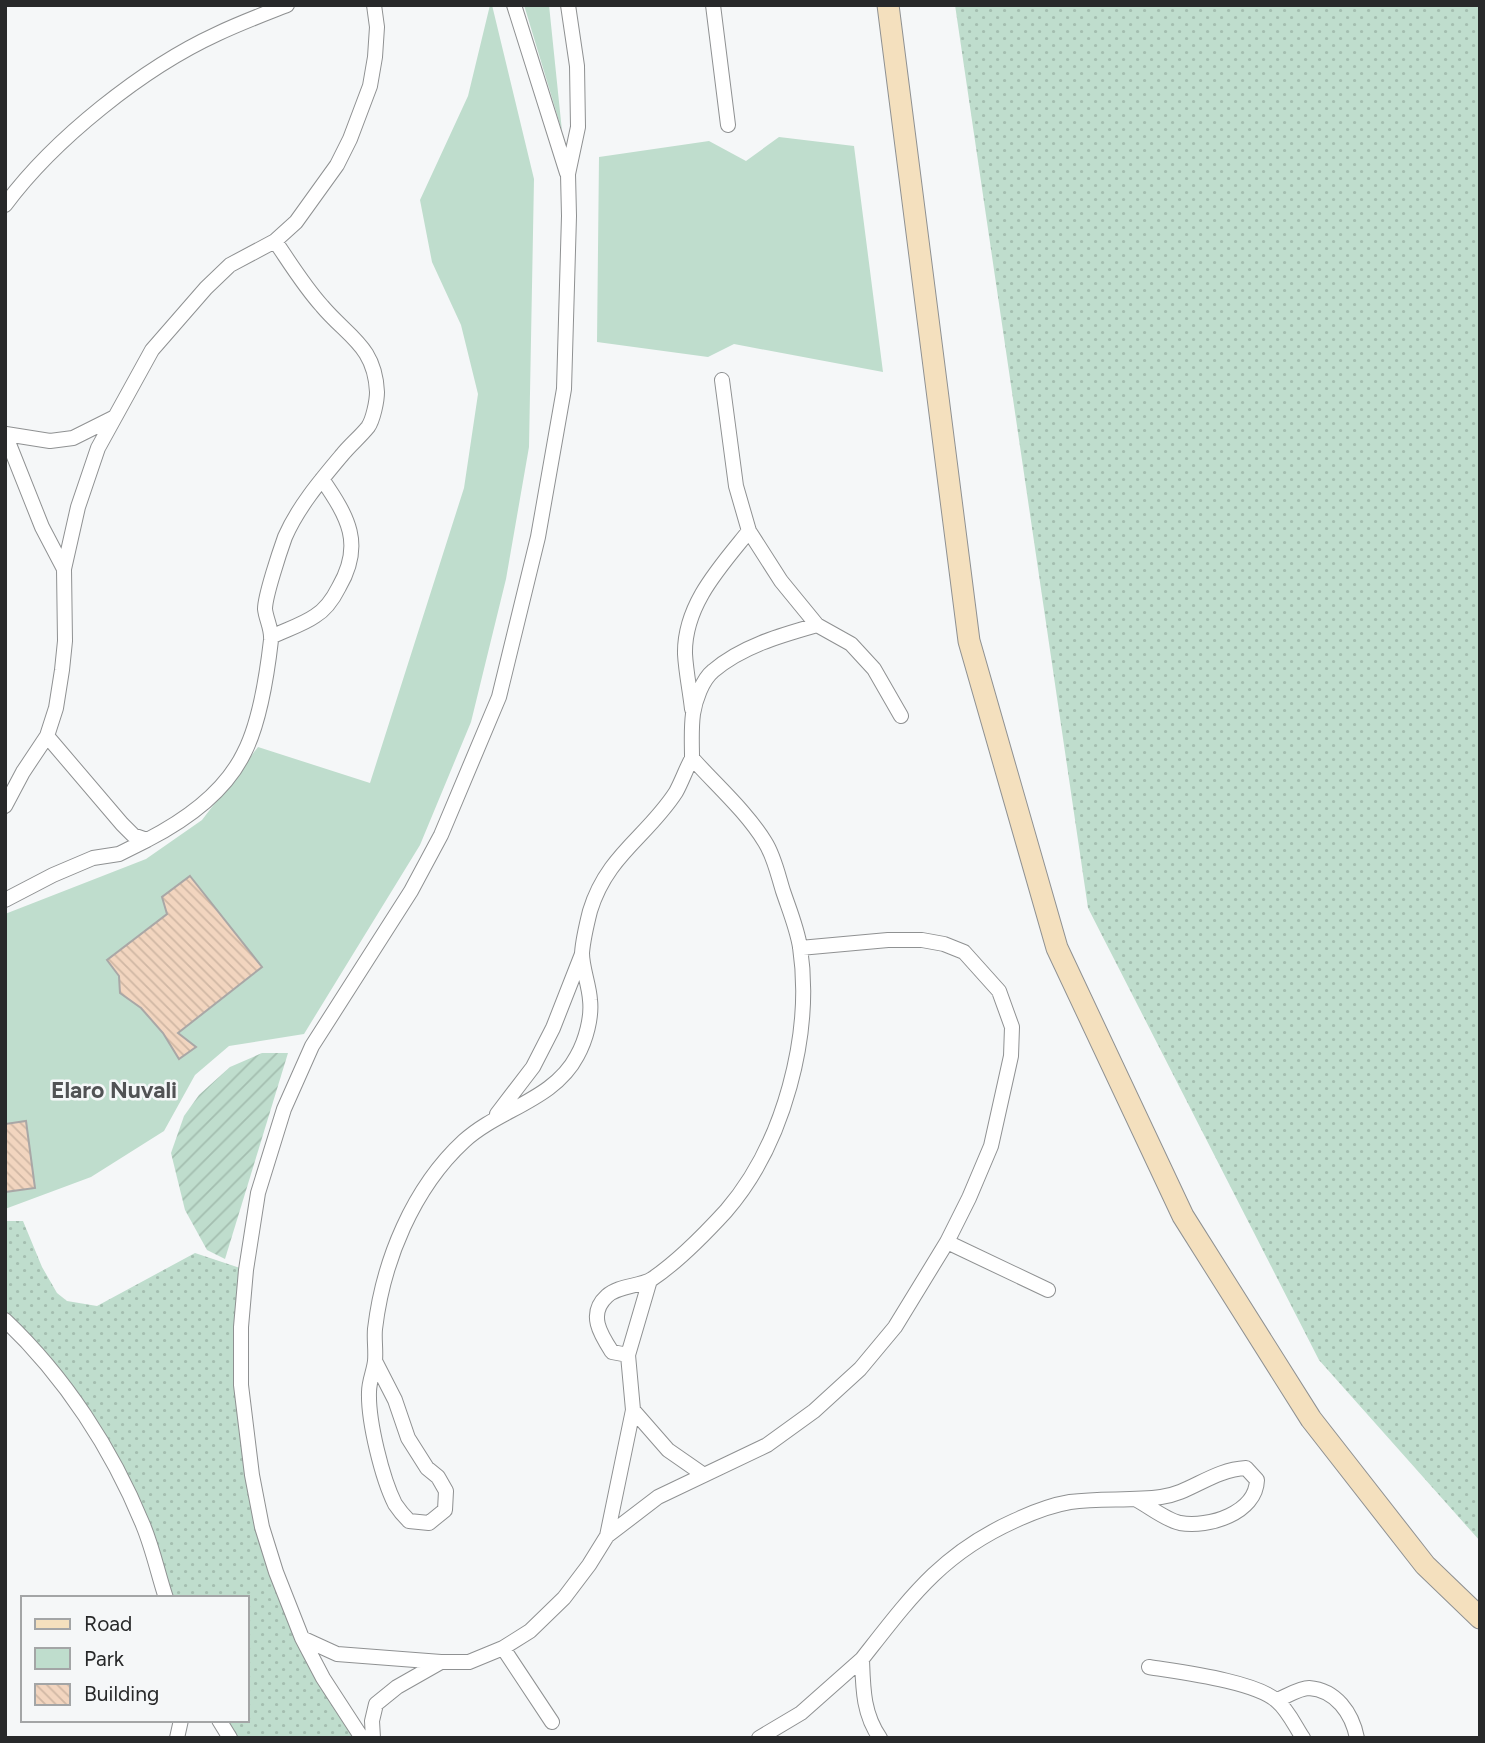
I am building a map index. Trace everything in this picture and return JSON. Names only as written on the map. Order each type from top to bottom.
[{"type":"street","points":[[5,205],[65,141],[135,83],[215,34],[287,5]]},
{"type":"street","points":[[5,806],[47,736],[56,708],[63,661],[64,569],[90,467],[113,418],[152,350],[206,288],[230,265],[275,242],[296,222],[337,165],[351,139],[370,86],[376,57],[377,27],[374,5]]},
{"type":"street","points":[[513,5],[568,174]]},
{"type":"street","points":[[362,1738],[323,1678],[302,1637],[276,1572],[262,1527],[252,1475],[241,1385],[241,1328],[246,1270],[258,1193],[284,1109],[312,1046],[411,891],[442,835],[499,697],[538,537],[564,390],[568,174],[578,127],[577,66],[568,5]]},
{"type":"street","points":[[713,5],[727,125]]},
{"type":"street","points":[[888,5],[969,641],[1057,948],[1183,1216],[1311,1419],[1425,1565],[1480,1618]]},
{"type":"street","points":[[5,900],[93,858],[119,854],[167,830],[199,807],[224,782],[244,755],[255,724],[271,637],[265,608],[285,538],[299,511],[322,479],[369,425],[377,395],[374,367],[367,353],[353,335],[323,307],[275,242]]},
{"type":"street","points":[[722,380],[736,486],[749,531],[781,581],[817,625],[851,645],[874,669],[901,716]]},
{"type":"street","points":[[5,434],[50,441],[73,438],[113,418]]},
{"type":"street","points":[[5,434],[42,527],[64,569]]},
{"type":"street","points":[[271,637],[317,615],[335,595],[347,573],[352,554],[352,532],[345,515],[322,479]]},
{"type":"street","points":[[494,1118],[533,1067],[553,1028],[582,953],[590,912],[600,884],[615,861],[676,792],[692,758],[693,713],[685,654],[688,629],[695,604],[719,568],[749,531]]},
{"type":"street","points":[[693,713],[701,689],[711,672],[747,650],[782,635],[817,625]]},
{"type":"street","points":[[47,736],[122,824],[133,835],[147,840]]},
{"type":"street","points":[[628,1354],[612,1352],[597,1329],[598,1311],[607,1296],[624,1287],[650,1280],[683,1254],[727,1209],[760,1163],[786,1102],[799,1045],[802,997],[800,948],[766,844],[752,824],[692,758]]},
{"type":"street","points":[[607,1536],[657,1497],[767,1445],[814,1411],[860,1369],[895,1327],[947,1242],[970,1198],[991,1146],[1011,1056],[1012,1027],[999,991],[964,952],[944,944],[922,940],[800,948]]},
{"type":"street","points":[[375,1361],[395,1400],[408,1438],[446,1491],[446,1510],[429,1523],[409,1521],[396,1506],[370,1421],[369,1388],[375,1361],[375,1330],[386,1273],[403,1227],[432,1179],[464,1141],[494,1118],[536,1098],[562,1078],[578,1056],[588,1028],[591,1003],[582,953]]},
{"type":"street","points":[[947,1242],[1048,1290]]},
{"type":"street","points":[[302,1637],[337,1654],[469,1662],[503,1648],[530,1631],[564,1598],[607,1536],[633,1410],[628,1354],[650,1280]]},
{"type":"street","points":[[5,1320],[20,1334],[63,1387],[103,1441],[144,1527],[165,1596]]},
{"type":"street","points":[[633,1410],[668,1450],[704,1475]]},
{"type":"street","points":[[759,1738],[801,1713],[862,1659],[911,1597],[943,1564],[983,1535],[1025,1516],[1068,1503],[1111,1498],[1137,1500],[1165,1497],[1227,1469],[1246,1468],[1257,1480],[1256,1493],[1244,1508],[1199,1524],[1178,1522],[1137,1500]]},
{"type":"street","points":[[503,1648],[552,1722]]},
{"type":"street","points":[[862,1659],[863,1696],[871,1724],[880,1738]]},
{"type":"street","points":[[373,1738],[372,1721],[376,1704],[397,1686],[440,1662]]},
{"type":"street","points":[[1149,1667],[1218,1679],[1250,1688],[1277,1700],[1303,1738]]},
{"type":"street","points":[[1277,1700],[1307,1688],[1329,1693],[1345,1706],[1357,1738]]},
{"type":"street","points":[[220,1722],[230,1738]]},
{"type":"green space","points":[[490,5],[534,179],[529,447],[506,579],[471,722],[420,845],[304,1034],[229,1046],[195,1075],[164,1131],[91,1177],[5,1209],[5,914],[146,859],[202,820],[258,747],[370,783],[464,488],[478,394],[461,325],[432,262],[420,200],[468,96]]},
{"type":"green space","points":[[524,5],[549,5],[562,131]]},
{"type":"green space","points":[[955,5],[1480,5],[1480,1541],[1319,1360],[1088,908]]},
{"type":"green space","points":[[779,137],[854,146],[883,372],[734,344],[708,357],[597,342],[599,157],[709,141],[746,161]]},
{"type":"green space","points":[[262,1053],[288,1053],[225,1259],[207,1250],[185,1210],[171,1153],[184,1116],[199,1095],[230,1067]]},
{"type":"green space","points":[[5,1221],[23,1221],[42,1267],[57,1293],[67,1301],[97,1306],[195,1253],[246,1270],[241,1327],[252,1475],[295,1623],[362,1738],[230,1738],[220,1722],[248,1722],[248,1596],[165,1596],[103,1441],[5,1320]]},
{"type":"building","points":[[190,876],[262,967],[178,1033],[196,1047],[179,1059],[163,1033],[141,1008],[120,993],[119,976],[107,960],[167,914],[162,897]]},
{"type":"building","points":[[26,1121],[35,1188],[5,1192],[5,1124]]},
{"type":"district","name":"Elaro Nuvali","points":[[114,1090]]}]
